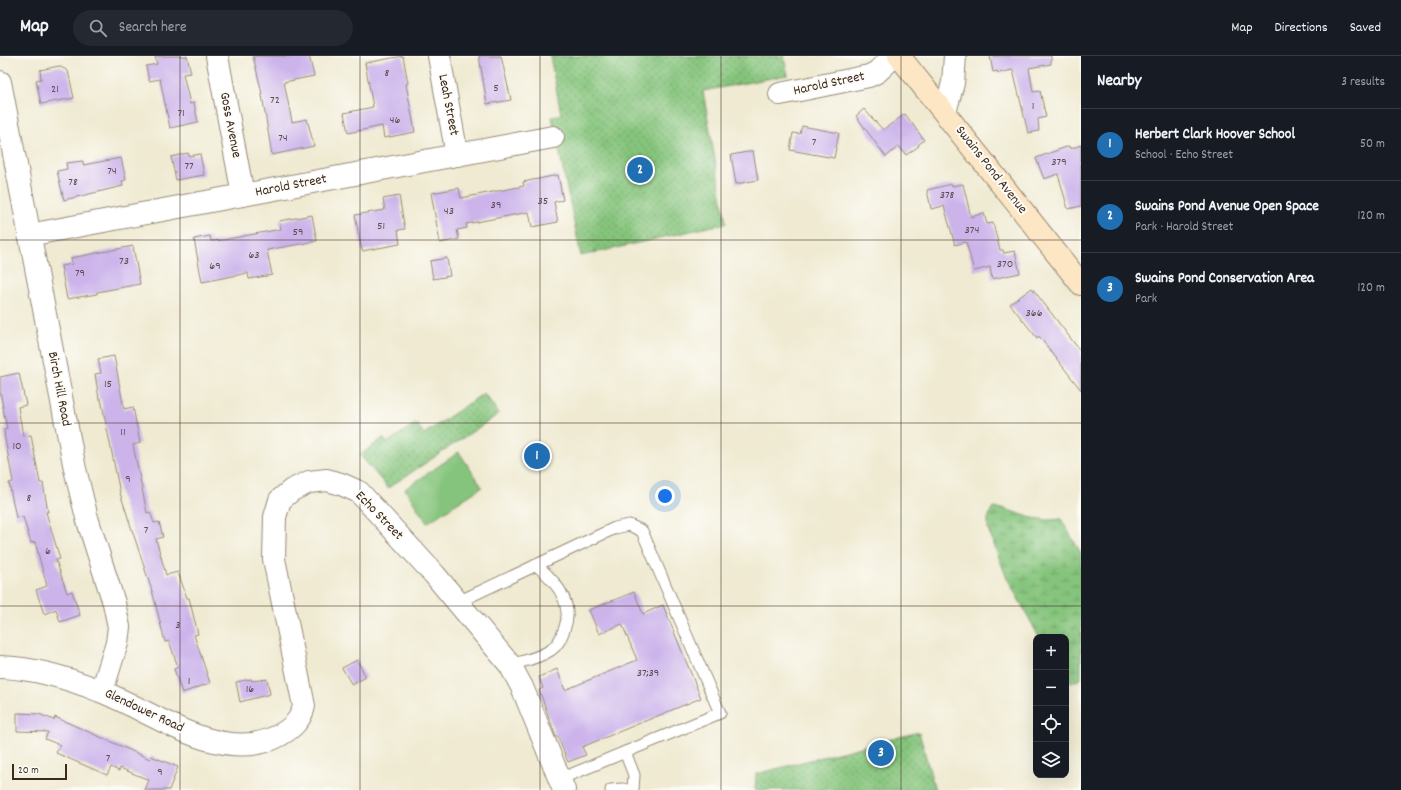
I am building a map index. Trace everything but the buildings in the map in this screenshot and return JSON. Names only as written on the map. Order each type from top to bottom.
[{"type":"street","name":"Goss Avenue","points":[[217,56],[243,195]]},
{"type":"street","name":"Leah Street","points":[[439,56],[457,155]]},
{"type":"street","name":"Harold Street","points":[[780,94],[870,76],[877,72],[894,56]]},
{"type":"street","name":"Swains Pond Avenue","points":[[899,56],[1081,284]]},
{"type":"street","points":[[945,112],[952,83],[956,56]]},
{"type":"street","name":"Birch Hill Road","points":[[0,82],[75,469],[89,525],[114,603],[118,622],[118,643],[102,691]]},
{"type":"street","name":"Harold Street","points":[[29,235],[553,137]]},
{"type":"street","name":"Echo Street","points":[[286,732],[298,721],[303,713],[304,706],[278,581],[273,543],[277,507],[280,500],[292,490],[309,482],[327,480],[359,492],[458,602],[510,665],[522,687],[562,785]]},
{"type":"street","name":"Glendower Road","points":[[0,667],[47,673],[102,691],[171,725],[225,744],[245,745],[268,740],[286,732]]},
{"type":"lane","points":[[458,602],[622,526],[629,525],[638,528],[644,537],[720,713],[625,752],[562,785]]},
{"type":"lane","points":[[510,665],[535,657],[552,649],[559,642],[566,627],[567,609],[564,596],[551,576],[536,565]]},
{"type":"lane","points":[[625,752],[634,775],[633,790]]},
{"type":"lane","points":[[611,790],[627,790]]},
{"type":"green space","points":[[550,56],[784,56],[788,75],[703,91],[726,223],[581,256],[552,117],[561,114]]},
{"type":"green space","points":[[484,393],[499,414],[388,488],[360,455],[383,438],[387,443],[416,423],[424,434]]},
{"type":"green space","points":[[459,452],[482,487],[427,523],[405,489]]},
{"type":"green space","points":[[992,508],[1005,509],[1032,518],[1050,520],[1061,519],[1081,553],[1081,679],[1071,683],[1069,681],[1069,634],[1037,634],[1006,576],[988,529],[988,519]]},
{"type":"green space","points":[[919,732],[935,790],[755,790],[756,774]]},
{"type":"place","name":"Swains Pond Avenue Open Space","points":[[640,170]]},
{"type":"place","name":"Herbert Clark Hoover School","points":[[537,456]]},
{"type":"place","name":"Swains Pond Conservation Area","points":[[881,753]]}]
